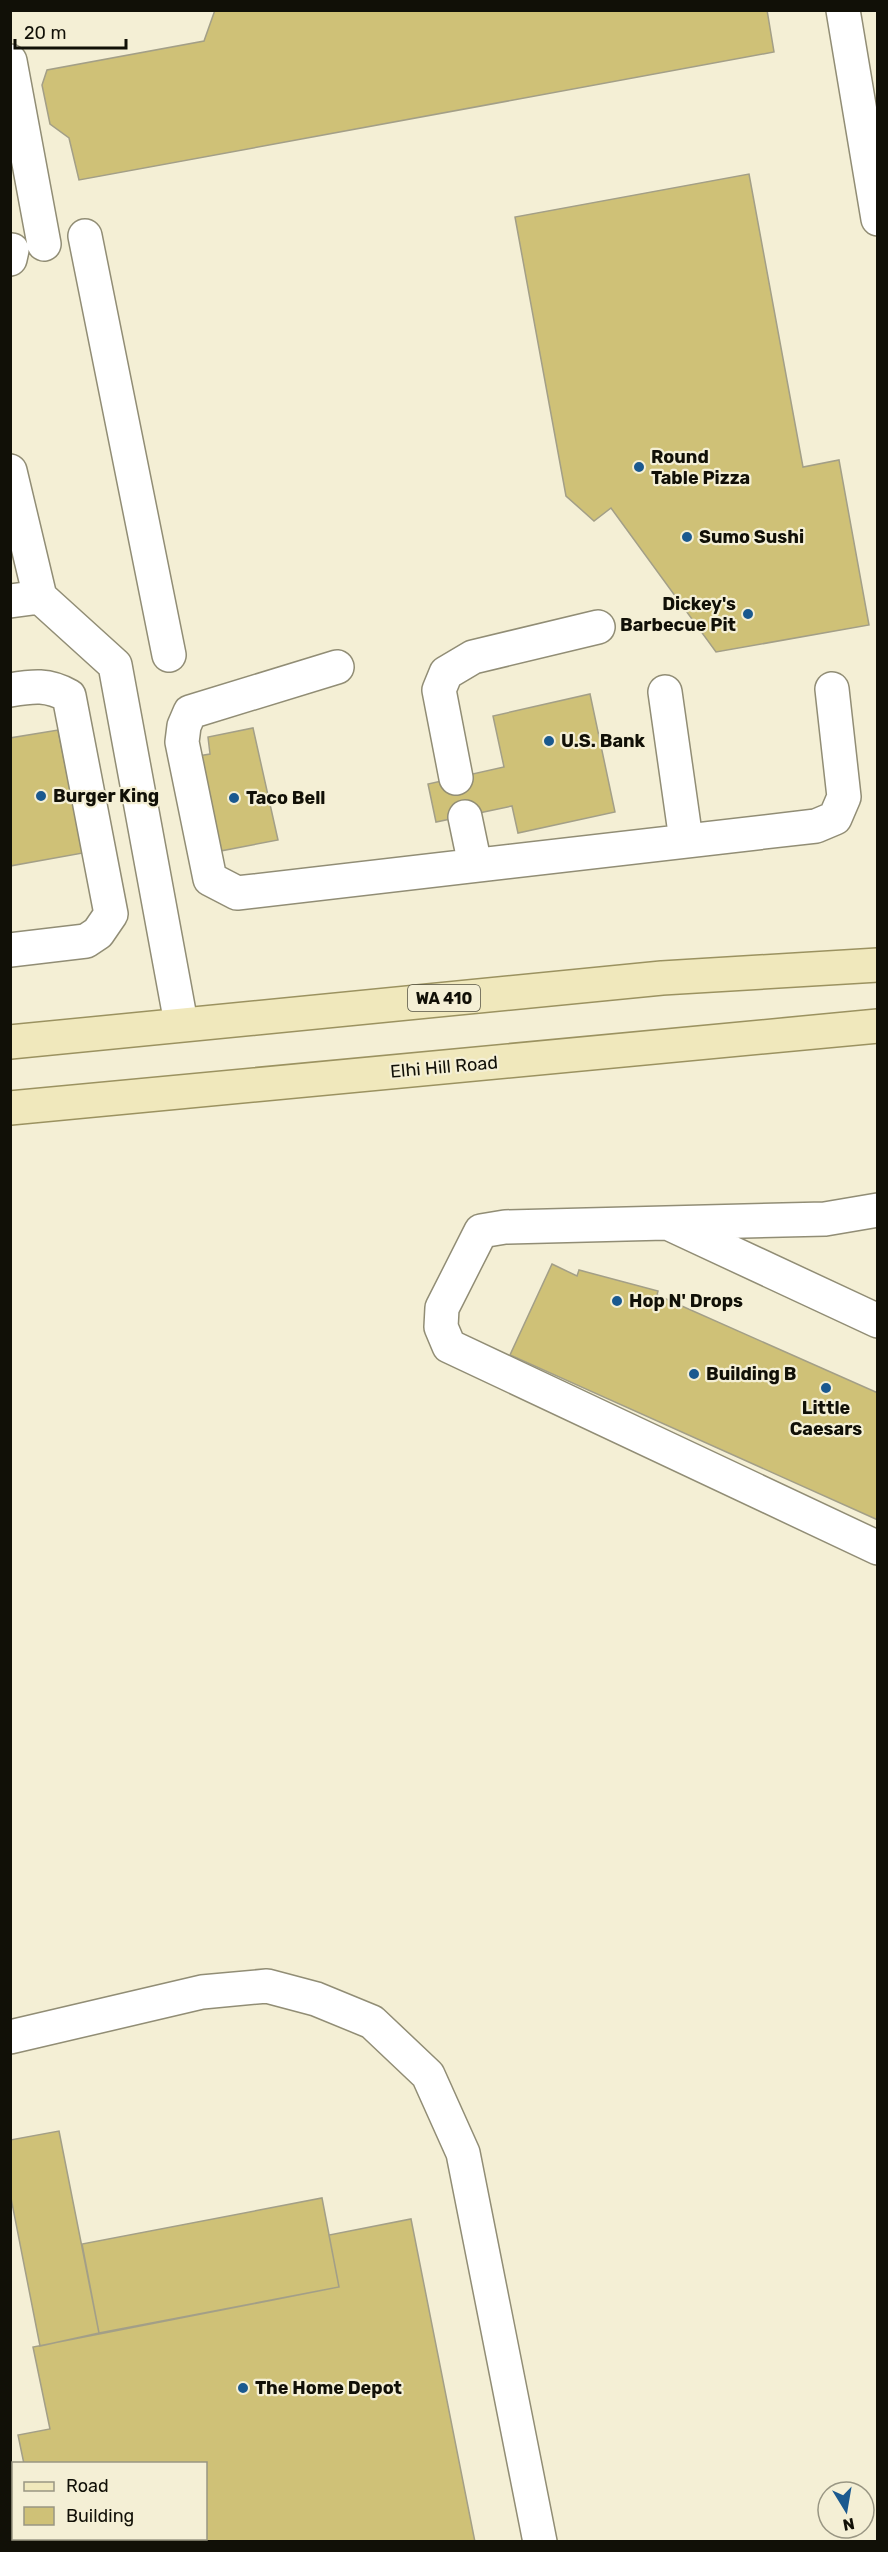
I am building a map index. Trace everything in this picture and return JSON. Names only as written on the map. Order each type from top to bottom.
[{"type":"main road","name":"WA 410","points":[[10,1042],[181,1023],[662,978],[878,965]]},
{"type":"main road","name":"Elhi Hill Road","points":[[10,1108],[878,1026]]},
{"type":"street","points":[[843,10],[878,219]]},
{"type":"street","points":[[10,61],[44,244]]},
{"type":"street","points":[[85,236],[169,655]]},
{"type":"street","points":[[10,471],[25,599],[115,665],[181,1023]]},
{"type":"street","points":[[456,778],[440,690],[446,674],[473,657],[598,627]]},
{"type":"street","points":[[337,667],[190,712],[184,726],[182,742],[210,879],[237,893],[816,826],[835,819],[844,797],[832,689]]},
{"type":"street","points":[[10,690],[36,685],[55,688],[69,696],[111,914],[98,933],[86,941],[10,950]]},
{"type":"street","points":[[665,692],[686,840]]},
{"type":"street","points":[[465,817],[475,865]]},
{"type":"street","points":[[878,1210],[825,1219],[505,1227],[481,1231],[442,1308],[441,1327],[449,1346],[878,1548]]},
{"type":"street","points":[[667,1223],[878,1321]]},
{"type":"street","points":[[10,2037],[202,1992],[267,1986],[316,1999],[372,2022],[428,2075],[463,2153],[540,2541]]},
{"type":"building","points":[[215,10],[767,10],[774,52],[79,180],[69,138],[50,124],[42,85],[47,70],[204,41]]},
{"type":"building","points":[[749,174],[803,467],[839,460],[869,625],[716,652],[611,508],[594,521],[566,496],[515,217]]},
{"type":"building","name":"U.S. Bank","points":[[590,694],[615,812],[518,833],[512,806],[436,822],[428,784],[504,767],[493,716]]},
{"type":"building","name":"Taco Bell","points":[[253,728],[278,840],[210,853],[191,757],[210,754],[208,737]]},
{"type":"building","name":"Burger King","points":[[58,730],[83,853],[10,866],[10,738]]},
{"type":"building","name":"Building B","points":[[552,1264],[577,1276],[579,1270],[658,1291],[657,1295],[878,1393],[878,1520],[510,1355]]},
{"type":"building","points":[[59,2131],[99,2333],[40,2346],[10,2193],[10,2140]]},
{"type":"building","points":[[322,2198],[339,2287],[99,2333],[82,2244]]},
{"type":"building","name":"The Home Depot","points":[[411,2219],[475,2542],[40,2542],[40,2540],[207,2540],[207,2462],[24,2462],[18,2435],[50,2429],[33,2347],[339,2287],[329,2235]]},
{"type":"place","name":"Round Table Pizza","points":[[639,467]]},
{"type":"place","name":"Sumo Sushi","points":[[687,537]]},
{"type":"place","name":"Dickey's Barbecue Pit","points":[[748,614]]},
{"type":"place","name":"U.S. Bank","points":[[549,741]]},
{"type":"place","name":"Burger King","points":[[41,796]]},
{"type":"place","name":"Taco Bell","points":[[234,798]]},
{"type":"place","name":"Hop N' Drops","points":[[617,1301]]},
{"type":"place","name":"Building B","points":[[694,1374]]},
{"type":"place","name":"Little Caesars","points":[[826,1388]]},
{"type":"place","name":"The Home Depot","points":[[243,2388]]}]
